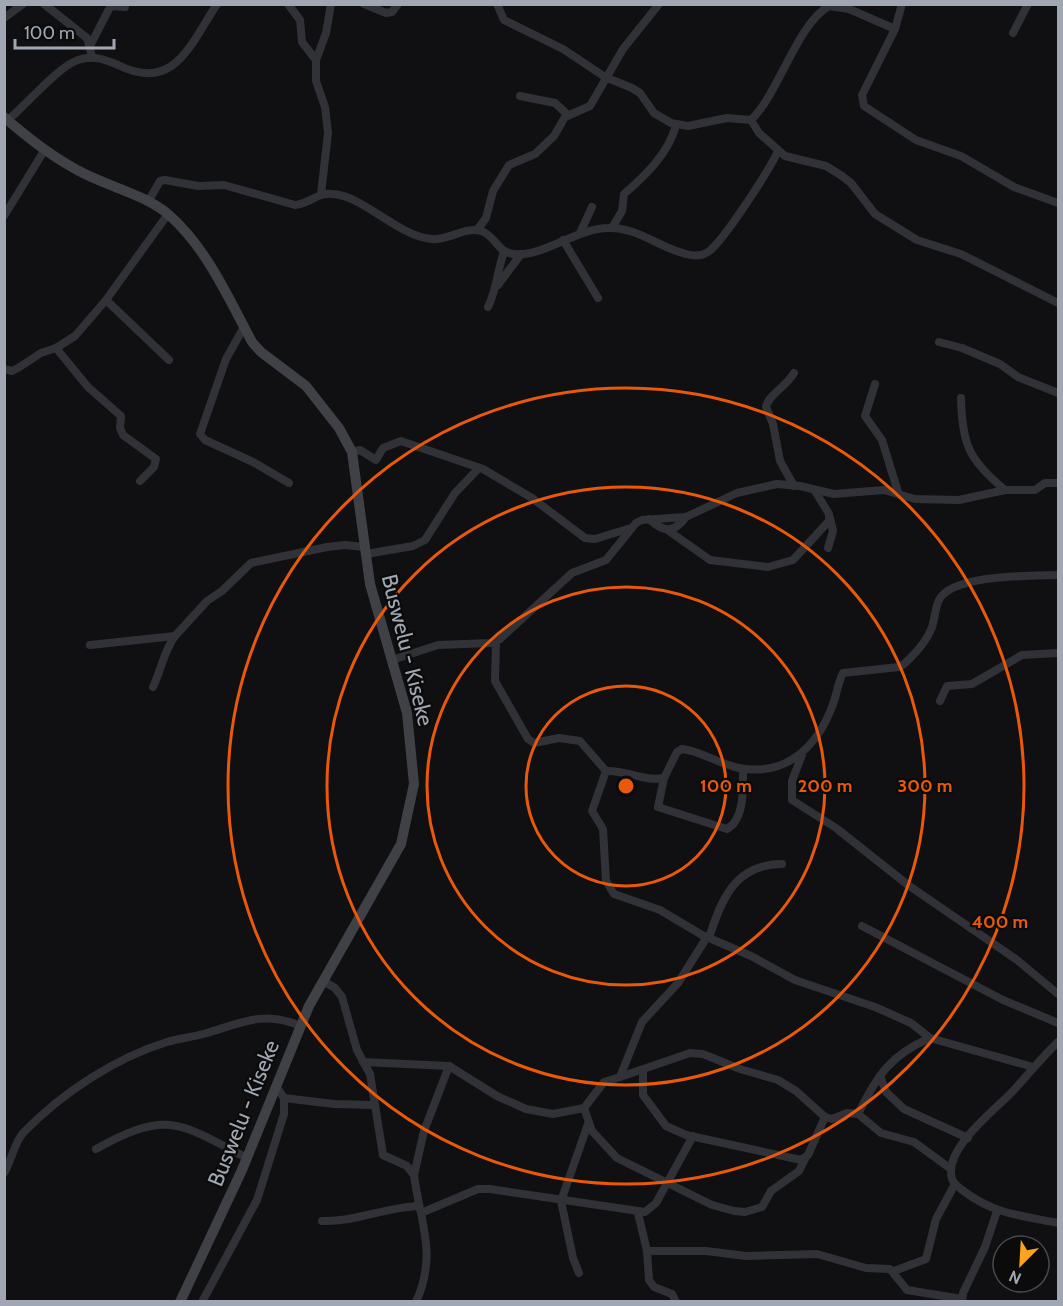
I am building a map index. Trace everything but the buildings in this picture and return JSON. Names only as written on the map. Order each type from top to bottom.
[{"type":"main road","name":"Buswelu - Kiseke","points":[[6,118],[44,151],[82,173],[148,202],[168,214],[198,248],[261,352],[313,393],[339,428],[352,452],[370,584],[407,713],[414,784],[401,844],[300,1026],[247,1158],[180,1302]]},
{"type":"street","points":[[4,18],[23,4]]},
{"type":"street","points":[[44,4],[82,33],[90,46],[93,57]]},
{"type":"street","points":[[6,118],[63,68],[93,57],[143,74],[161,74],[171,69],[217,4]]},
{"type":"street","points":[[288,4],[300,20],[302,42],[316,60]]},
{"type":"street","points":[[321,194],[328,133],[323,97],[316,81],[316,60],[326,33],[331,4]]},
{"type":"street","points":[[364,4],[389,13],[398,4]]},
{"type":"street","points":[[497,4],[504,20],[563,49],[605,77],[640,93],[654,113],[676,125],[688,126],[727,118],[751,120]]},
{"type":"street","points":[[477,230],[486,218],[493,191],[508,165],[529,157],[549,142],[568,115],[590,106],[605,77],[634,34],[659,4]]},
{"type":"street","points":[[902,4],[895,29],[862,95],[864,106],[916,140],[961,156],[1014,187],[1059,203]]},
{"type":"street","points":[[1013,33],[1028,4]]},
{"type":"street","points":[[90,46],[109,9],[112,6],[125,7]]},
{"type":"street","points":[[751,120],[808,27],[822,10],[837,6],[849,9],[895,29]]},
{"type":"street","points":[[520,96],[555,103],[568,115]]},
{"type":"street","points":[[751,120],[759,133],[778,151],[790,159],[825,166],[842,176],[851,183],[875,214],[917,240],[961,254],[1059,303]]},
{"type":"street","points":[[612,228],[622,211],[624,194],[647,174],[664,150],[676,125]]},
{"type":"street","points":[[4,216],[44,151]]},
{"type":"street","points":[[148,202],[160,181],[165,180],[198,186],[224,185],[294,205],[304,203],[321,194],[347,197],[395,226],[428,239],[440,239],[477,230],[490,235],[504,252],[521,254],[580,233],[612,228],[632,232],[688,255],[708,252],[731,225],[778,151]]},
{"type":"street","points":[[580,233],[592,207]]},
{"type":"street","points":[[4,369],[12,371],[18,368],[41,353],[56,348],[83,328],[168,214]]},
{"type":"street","points":[[563,240],[598,298]]},
{"type":"street","points":[[498,285],[498,271],[504,252]]},
{"type":"street","points":[[488,307],[498,285],[521,254]]},
{"type":"street","points":[[106,300],[169,360]]},
{"type":"street","points":[[244,327],[233,342],[200,434],[206,440],[253,462],[289,483]]},
{"type":"street","points":[[939,342],[962,348],[1000,364],[1018,377],[1059,393]]},
{"type":"street","points":[[56,348],[88,387],[121,416],[120,428],[123,435],[156,459],[154,467],[140,481]]},
{"type":"street","points":[[794,373],[788,384],[768,398],[766,407],[773,424],[780,461],[794,486]]},
{"type":"street","points":[[875,384],[865,416],[882,440],[898,492]]},
{"type":"street","points":[[962,398],[962,428],[966,444],[975,462],[1005,490]]},
{"type":"street","points":[[352,452],[360,450],[376,460],[383,448],[401,441],[479,468],[532,498],[585,538],[595,539],[631,528]]},
{"type":"street","points":[[153,687],[163,667],[167,647],[175,636],[207,601],[222,591],[251,563],[345,545],[365,551],[413,546],[431,536],[456,493],[479,468]]},
{"type":"street","points":[[993,492],[994,482]]},
{"type":"street","points":[[648,519],[662,530],[669,531],[675,529],[686,517],[713,502],[754,488],[777,484],[834,494],[884,490],[923,500],[959,500],[1005,490],[1035,490],[1045,483],[1059,483]]},
{"type":"street","points":[[815,491],[830,518],[833,531],[828,548]]},
{"type":"street","points":[[392,660],[438,645],[496,641],[572,573],[606,560],[631,528],[642,520],[686,517]]},
{"type":"street","points":[[669,531],[710,560],[768,567],[793,560],[830,518]]},
{"type":"street","points":[[1059,575],[977,581],[952,587],[946,591],[940,598],[929,634],[904,664],[899,667],[843,673],[825,723],[803,754],[792,781],[792,800],[798,805],[836,828],[927,899],[993,943],[1059,994]]},
{"type":"street","points":[[90,645],[175,636]]},
{"type":"street","points":[[496,641],[495,681],[528,739],[534,743],[559,738],[580,741],[606,771],[617,771],[650,779],[664,778]]},
{"type":"street","points":[[940,701],[947,686],[972,684],[1022,655],[1059,653]]},
{"type":"street","points":[[743,769],[742,798],[738,814],[727,829],[658,807],[664,778],[677,752],[682,749],[743,769],[782,765],[803,754]]},
{"type":"street","points":[[606,771],[592,811],[603,829],[609,889],[614,894],[660,910],[708,938],[751,956],[795,980],[875,1007],[911,1023],[930,1038],[1032,1067]]},
{"type":"street","points":[[620,1077],[642,1022],[678,983],[708,938],[724,896],[739,879],[753,870],[782,864]]},
{"type":"street","points":[[862,926],[1003,1000],[1059,1023]]},
{"type":"street","points":[[323,981],[335,988],[342,997],[363,1062],[370,1074],[383,1155],[407,1167],[414,1175]]},
{"type":"street","points":[[4,1173],[22,1134],[66,1095],[120,1063],[169,1041],[187,1039],[259,1018],[278,1017],[300,1026]]},
{"type":"street","points":[[858,1114],[880,1076],[900,1052],[930,1038]]},
{"type":"street","points":[[951,1169],[968,1138],[988,1112],[1010,1095],[1032,1067],[1059,1042]]},
{"type":"street","points":[[363,1062],[449,1066],[497,1096],[526,1109],[553,1114],[584,1108],[604,1082],[643,1071],[690,1053],[702,1054],[740,1070],[778,1080],[796,1091],[825,1117],[832,1119],[847,1113],[858,1114],[881,1133],[914,1142],[951,1169],[955,1184],[979,1202],[997,1211],[1024,1219],[1059,1223]]},
{"type":"street","points":[[416,1302],[428,1251],[414,1175],[424,1131],[449,1066]]},
{"type":"street","points":[[643,1071],[642,1095],[655,1115],[666,1126],[693,1136],[759,1152],[805,1159]]},
{"type":"street","points":[[880,1076],[886,1092],[904,1109],[968,1138]]},
{"type":"street","points":[[202,1302],[257,1200],[280,1133],[285,1107],[284,1098],[276,1086]]},
{"type":"street","points":[[284,1098],[334,1104],[375,1105]]},
{"type":"street","points":[[584,1108],[588,1124],[617,1158],[712,1205],[745,1212],[762,1207],[771,1191],[799,1171],[825,1117]]},
{"type":"street","points":[[96,1149],[149,1125],[166,1123],[198,1132],[247,1158]]},
{"type":"street","points":[[579,1273],[573,1258],[561,1202],[588,1124]]},
{"type":"street","points":[[322,1221],[369,1215],[397,1207],[420,1209],[478,1189],[561,1202],[587,1201],[638,1213],[651,1209],[656,1203],[693,1136]]},
{"type":"street","points":[[646,1251],[706,1251],[746,1256],[817,1254],[866,1268],[894,1271],[926,1259],[936,1219],[955,1184]]},
{"type":"street","points":[[894,1271],[902,1286],[907,1290],[962,1300],[969,1278],[985,1247],[997,1211]]},
{"type":"street","points":[[638,1213],[651,1285],[668,1291],[676,1302]]}]
